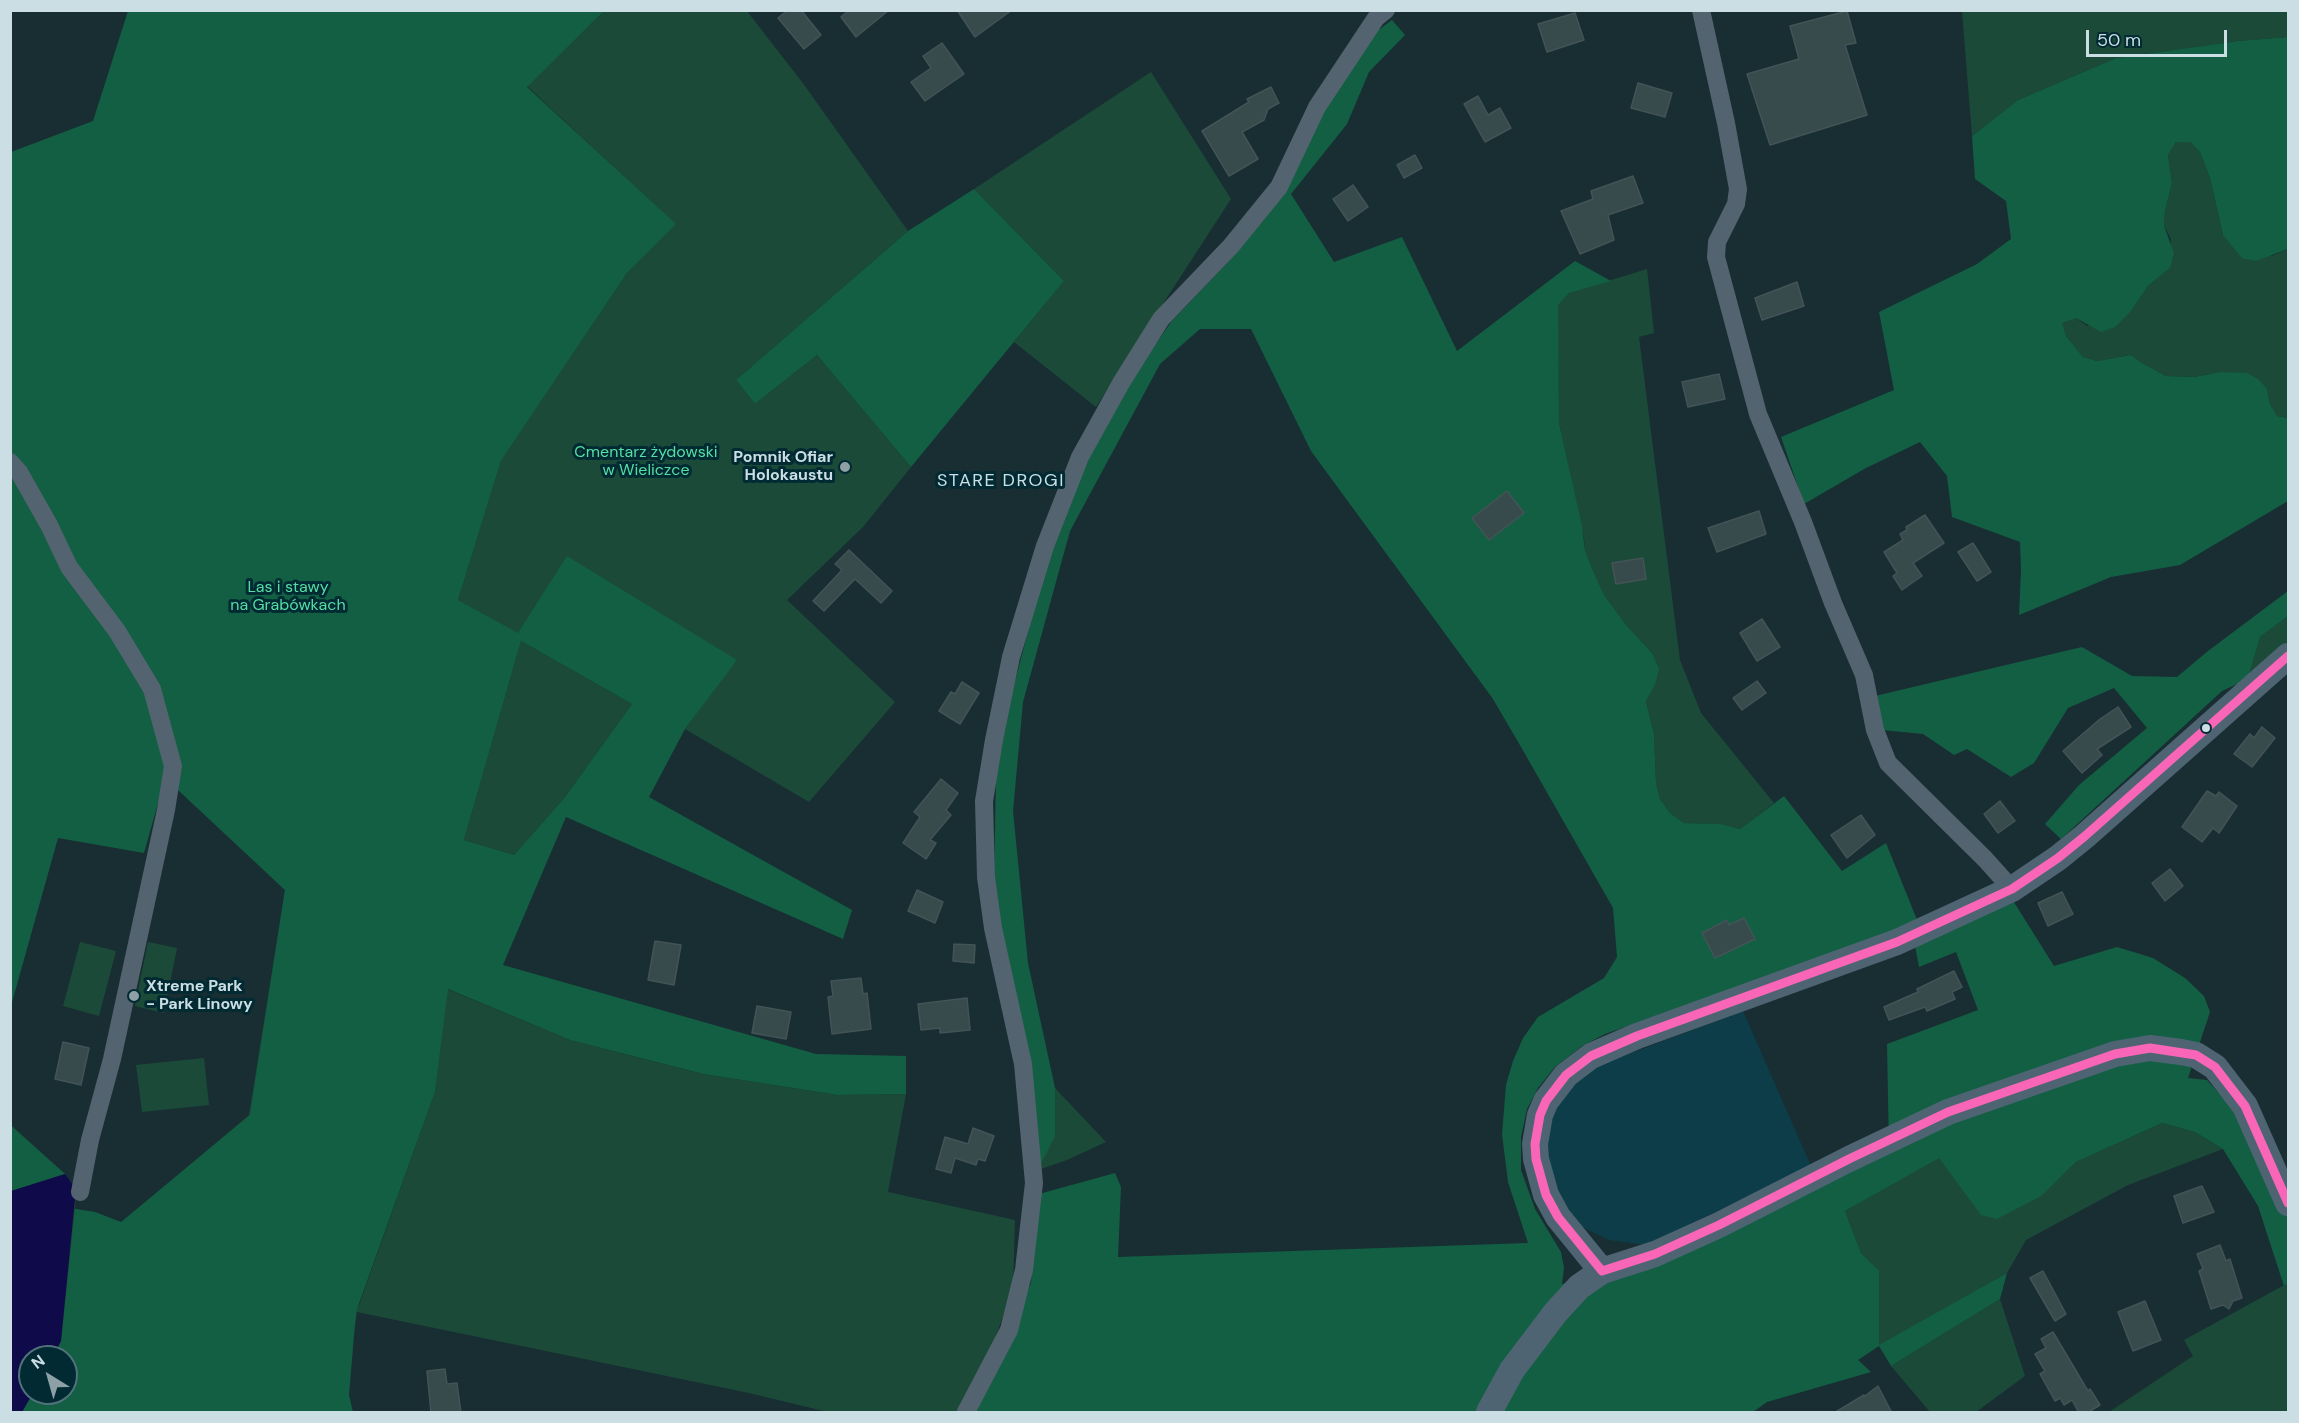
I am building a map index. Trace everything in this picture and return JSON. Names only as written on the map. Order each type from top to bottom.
[{"type":"street","points":[[966,1413],[1008,1330],[1024,1270],[1034,1183],[1023,1065],[993,928],[988,887],[984,801],[1011,657],[1044,546],[1080,457],[1121,383],[1161,319],[1231,246],[1279,187],[1317,107],[1376,18],[1386,10]]},
{"type":"street","points":[[1701,10],[1738,189],[1737,204],[1717,242],[1716,257],[1758,414],[1864,675],[1875,730],[1888,763],[2012,889]]},
{"type":"street","points":[[10,462],[19,472],[69,567],[117,631],[152,688],[173,765],[166,810],[112,1059],[90,1140],[80,1192]]},
{"type":"street","points":[[1602,1271],[1558,1217],[1546,1195],[1536,1159],[1535,1144],[1540,1115],[1546,1101],[1566,1075],[1590,1056],[1637,1036],[1898,942],[2012,889],[2058,858],[2085,836],[2289,656]]},
{"type":"street","points":[[1490,1413],[1512,1370],[1556,1312],[1579,1287],[1602,1271],[1655,1254],[1719,1225],[1948,1112],[2115,1054],[2150,1048],[2196,1055],[2215,1067],[2245,1106],[2289,1203]]},
{"type":"shaded area","points":[[1743,1011],[1811,1166],[1646,1245],[1609,1240],[1580,1226],[1558,1194],[1546,1168],[1546,1141],[1552,1112],[1571,1085],[1592,1068]]},
{"type":"shaded area","points":[[65,1174],[76,1189],[61,1341],[59,1345],[18,1345],[18,1405],[26,1405],[22,1412],[11,1412],[11,1191]]},
{"type":"green space","name":"Las i stawy na Grabówkach","points":[[128,11],[604,11],[527,87],[676,224],[627,273],[501,461],[458,600],[518,633],[567,556],[737,660],[685,729],[649,797],[852,910],[843,939],[566,817],[503,965],[816,1054],[906,1056],[906,1094],[838,1095],[703,1074],[570,1040],[448,989],[435,1092],[356,1312],[349,1395],[353,1412],[22,1412],[26,1405],[78,1405],[78,1345],[59,1345],[75,1209],[95,1212],[121,1222],[250,1115],[285,890],[177,789],[162,789],[144,853],[58,838],[11,1006],[11,152],[93,121]],"holes":[[[521,641],[632,704],[565,797],[514,855],[464,840]]]},
{"type":"green space","name":"Cmentarz żydowski w Wieliczce","points":[[604,11],[747,11],[805,86],[908,231],[736,380],[755,404],[817,355],[911,467],[863,527],[787,600],[895,702],[809,802],[685,729],[736,660],[567,557],[518,634],[458,600],[501,461],[627,273],[675,224],[527,86]]},
{"type":"green space","points":[[1962,11],[2288,11],[2288,37],[2238,41],[2116,58],[2018,100],[1972,136]]},
{"type":"green space","points":[[1392,20],[1405,35],[1369,72],[1347,124],[1291,194],[1334,262],[1402,237],[1457,351],[1575,261],[1611,281],[1569,293],[1558,305],[1559,423],[1582,526],[1585,550],[1592,568],[1604,595],[1627,626],[1652,653],[1659,669],[1655,685],[1646,701],[1654,734],[1656,783],[1660,799],[1670,813],[1684,823],[1721,824],[1740,829],[1784,796],[1842,871],[1886,843],[1926,942],[2012,899],[2054,966],[2117,947],[2153,958],[2185,978],[2204,996],[2210,1012],[2188,1078],[2207,1080],[2236,1113],[2288,1215],[2288,1283],[2284,1286],[2258,1206],[2223,1149],[2195,1132],[2162,1123],[2076,1162],[2041,1196],[1997,1219],[1981,1215],[1939,1158],[1845,1211],[1861,1253],[1879,1271],[1879,1345],[2007,1273],[2000,1299],[1891,1366],[1879,1346],[1858,1360],[1871,1372],[1767,1402],[1753,1412],[976,1412],[1031,1283],[1039,1194],[1115,1173],[1121,1187],[1118,1257],[1528,1243],[1508,1182],[1502,1134],[1506,1085],[1513,1061],[1523,1038],[1538,1017],[1604,978],[1617,957],[1613,908],[1521,747],[1493,699],[1311,451],[1251,329],[1200,329],[1160,364],[1070,531],[1023,702],[1013,811],[1028,963],[1055,1088],[1055,1137],[1038,1170],[994,884],[996,775],[1006,716],[1049,551],[1083,470],[1127,385],[1171,322],[1229,261],[1369,37]],"holes":[[[1911,925],[1919,967],[1956,952],[1978,1010],[1887,1044],[1889,1150],[1647,1266],[1562,1284],[1564,1268],[1561,1252],[1535,1209],[1521,1170],[1521,1137],[1527,1109],[1538,1088],[1555,1067],[1582,1046],[1605,1034]]]},
{"type":"green space","points":[[2288,37],[2288,249],[2256,261],[2242,258],[2223,235],[2210,178],[2200,152],[2190,142],[2176,142],[2168,155],[2172,183],[2164,226],[2174,253],[2170,268],[2148,286],[2131,311],[2115,327],[2101,332],[2076,318],[2062,323],[2066,336],[2083,357],[2097,361],[2131,355],[2166,376],[2194,377],[2220,372],[2247,373],[2258,379],[2267,389],[2270,404],[2277,416],[2288,418],[2288,501],[2180,565],[2111,577],[2019,615],[2020,542],[1952,517],[1947,476],[1920,442],[1866,468],[1804,504],[1781,437],[1894,390],[1879,312],[1977,264],[2011,239],[2006,201],[1975,179],[1972,136],[2018,100],[2116,58],[2238,41]]},
{"type":"green space","points":[[1151,72],[1231,199],[1096,407],[1014,342],[1064,281],[974,189]]},
{"type":"green space","points":[[2176,142],[2190,142],[2200,152],[2210,178],[2223,235],[2272,256],[2288,249],[2288,418],[2277,416],[2270,404],[2267,389],[2220,372],[2194,377],[2166,376],[2131,355],[2097,361],[2083,357],[2066,336],[2061,322],[2076,318],[2087,326],[2131,311],[2148,286],[2170,268],[2171,239],[2164,226],[2172,183],[2168,155]]},
{"type":"green space","points":[[974,189],[1064,281],[911,467],[817,355],[755,404],[736,380],[908,231]]},
{"type":"green space","points":[[1647,269],[1654,333],[1639,337],[1680,660],[1701,713],[1774,803],[1740,829],[1721,824],[1684,823],[1670,813],[1660,799],[1656,783],[1654,734],[1646,700],[1655,685],[1652,653],[1627,626],[1604,595],[1592,568],[1585,550],[1559,423],[1557,305],[1569,293]]},
{"type":"green space","name":"Las i stawy na Grabówkach","points":[[10,291],[469,507],[358,1308],[435,1092],[447,989],[570,1040],[702,1074],[838,1095],[906,1094],[888,1192],[1015,1220],[1013,1288],[991,1350],[957,1412],[828,1412],[749,1393],[357,1312],[342,1412],[11,1412],[11,1125],[65,1174],[76,1189],[75,1209],[95,1212],[121,1223],[249,1115],[285,890],[177,789]]},
{"type":"green space","points":[[2288,591],[2288,616],[2260,637],[2248,679],[2222,691],[2061,839],[2045,824],[2079,785],[2147,728],[2114,688],[2068,708],[2034,763],[2011,777],[1967,749],[1954,755],[1923,734],[1882,730],[1875,696],[2082,647],[2132,676],[2177,677]]},
{"type":"green space","points":[[2288,616],[2288,644],[2248,679],[2260,637]]},
{"type":"green space","points":[[521,641],[632,704],[565,797],[514,855],[464,840]]},
{"type":"green space","points":[[80,942],[116,951],[99,1016],[63,1006]]},
{"type":"green space","points":[[148,942],[177,948],[164,1013],[135,1006]]},
{"type":"green space","points":[[204,1058],[209,1105],[142,1112],[136,1065]]},
{"type":"green space","points":[[1055,1088],[1106,1142],[1038,1170],[1055,1137]]},
{"type":"green space","points":[[2162,1123],[2195,1132],[2223,1149],[2128,1185],[2026,1240],[2007,1273],[1879,1346],[1879,1272],[1861,1253],[1845,1211],[1939,1157],[1981,1214],[2052,1185],[2076,1162]]},
{"type":"green space","points":[[10,1125],[65,1174],[11,1191]]},
{"type":"green space","points":[[2288,1283],[2288,1412],[2109,1412],[2193,1356],[2184,1340]]},
{"type":"green space","points":[[2000,1299],[2025,1376],[1976,1412],[1930,1412],[1891,1366]]},
{"type":"building","points":[[788,10],[801,10],[821,35],[804,49],[778,18]]},
{"type":"building","points":[[849,10],[889,10],[856,37],[841,17]]},
{"type":"building","points":[[957,10],[1012,10],[975,37]]},
{"type":"building","points":[[1847,11],[1856,43],[1845,45],[1867,115],[1770,145],[1747,74],[1799,59],[1790,26]]},
{"type":"building","points":[[1575,13],[1584,40],[1547,52],[1538,24]]},
{"type":"building","points":[[942,43],[964,74],[925,101],[911,82],[931,68],[923,56]]},
{"type":"building","points":[[1638,83],[1672,93],[1665,117],[1631,108]]},
{"type":"building","points":[[1271,87],[1279,103],[1268,109],[1264,120],[1242,132],[1258,159],[1229,176],[1202,131],[1249,102],[1247,99]]},
{"type":"building","points":[[1478,96],[1488,115],[1500,108],[1511,128],[1485,142],[1464,104]]},
{"type":"building","points":[[1415,155],[1422,168],[1404,178],[1397,165]]},
{"type":"building","points":[[1633,176],[1643,203],[1608,215],[1614,240],[1580,254],[1561,211],[1593,199],[1591,191]]},
{"type":"building","points":[[1353,185],[1368,207],[1348,221],[1333,199]]},
{"type":"building","points":[[1797,282],[1804,306],[1762,320],[1755,298]]},
{"type":"building","points":[[1719,374],[1725,399],[1688,407],[1682,382]]},
{"type":"building","points":[[1507,491],[1524,513],[1489,540],[1472,518]]},
{"type":"building","points":[[1759,511],[1766,534],[1717,552],[1708,528]]},
{"type":"building","points":[[1925,515],[1944,543],[1913,563],[1922,576],[1902,590],[1893,576],[1897,573],[1884,552],[1903,540],[1900,534],[1907,530],[1906,527]]},
{"type":"building","points":[[1973,543],[1991,572],[1977,581],[1958,552]]},
{"type":"building","points":[[849,550],[892,591],[881,603],[855,579],[824,611],[813,601],[842,570],[835,564]]},
{"type":"building","points":[[1643,558],[1646,579],[1616,584],[1612,563]]},
{"type":"building","points":[[1762,619],[1780,647],[1757,661],[1740,633]]},
{"type":"building","points":[[1757,681],[1766,693],[1742,710],[1733,698]]},
{"type":"building","points":[[962,682],[979,693],[960,724],[939,711],[951,692],[955,694]]},
{"type":"building","points":[[2118,707],[2131,727],[2097,749],[2102,755],[2082,773],[2063,751],[2100,719]]},
{"type":"building","points":[[2262,727],[2275,738],[2252,767],[2234,754],[2250,734],[2254,738]]},
{"type":"building","points":[[941,779],[958,793],[946,810],[951,815],[930,840],[936,843],[926,859],[903,843],[920,817],[914,812]]},
{"type":"building","points":[[2207,791],[2216,796],[2219,792],[2237,806],[2219,833],[2213,828],[2202,842],[2182,827]]},
{"type":"building","points":[[2000,801],[2015,821],[1998,833],[1984,814]]},
{"type":"building","points":[[1861,815],[1875,835],[1847,858],[1831,835]]},
{"type":"building","points":[[2170,869],[2183,886],[2165,901],[2152,883]]},
{"type":"building","points":[[917,890],[943,902],[935,923],[908,911]]},
{"type":"building","points":[[2062,892],[2073,914],[2048,926],[2038,903]]},
{"type":"building","points":[[1744,918],[1755,939],[1715,958],[1702,933],[1727,920],[1729,925]]},
{"type":"building","points":[[655,941],[681,945],[674,985],[648,980]]},
{"type":"building","points":[[954,944],[975,945],[974,963],[953,961]]},
{"type":"building","points":[[1954,971],[1962,987],[1952,992],[1955,999],[1927,1011],[1925,1007],[1889,1020],[1884,1007],[1918,992],[1917,989]]},
{"type":"building","points":[[861,978],[863,994],[867,993],[871,1029],[832,1034],[828,997],[833,996],[831,981]]},
{"type":"building","points":[[967,998],[970,1030],[940,1033],[940,1028],[921,1030],[918,1004]]},
{"type":"building","points":[[757,1006],[791,1012],[786,1039],[752,1033]]},
{"type":"building","points":[[63,1042],[89,1048],[81,1085],[55,1079]]},
{"type":"building","points":[[973,1128],[994,1136],[985,1161],[978,1159],[976,1165],[955,1158],[951,1173],[936,1169],[945,1137],[968,1144]]},
{"type":"building","points":[[2202,1186],[2214,1212],[2183,1223],[2174,1196]]},
{"type":"building","points":[[2220,1245],[2226,1261],[2230,1259],[2242,1298],[2233,1301],[2229,1309],[2223,1305],[2211,1309],[2199,1271],[2203,1269],[2197,1254]]},
{"type":"building","points":[[2043,1271],[2066,1314],[2055,1321],[2030,1278]]},
{"type":"building","points":[[2145,1301],[2161,1340],[2133,1351],[2118,1312]]},
{"type":"building","points":[[2053,1332],[2088,1391],[2090,1389],[2100,1405],[2087,1413],[2079,1413],[2072,1400],[2064,1405],[2060,1398],[2055,1401],[2040,1374],[2045,1371],[2035,1354],[2046,1348],[2041,1339]]},
{"type":"building","points":[[445,1369],[447,1384],[457,1383],[461,1413],[431,1413],[427,1371]]},
{"type":"building","points":[[1878,1386],[1892,1413],[1834,1413],[1865,1396]]},
{"type":"transit line","points":[[1602,1271],[1558,1217],[1546,1195],[1536,1159],[1535,1144],[1540,1115],[1546,1101],[1566,1075],[1591,1056],[1637,1036],[1897,942],[2012,889],[2058,858],[2085,836],[2288,656]]},
{"type":"transit line","points":[[1602,1271],[1655,1254],[1719,1225],[1948,1112],[2115,1054],[2150,1048],[2196,1055],[2215,1067],[2245,1106],[2288,1203]]},
{"type":"place","name":"Pomnik Ofiar Holokaustu","points":[[845,467]]},
{"type":"place","name":"Xtreme Park - Park Linowy","points":[[134,996]]},
{"type":"district","name":"STARE DROGI","points":[[1001,481]]}]
